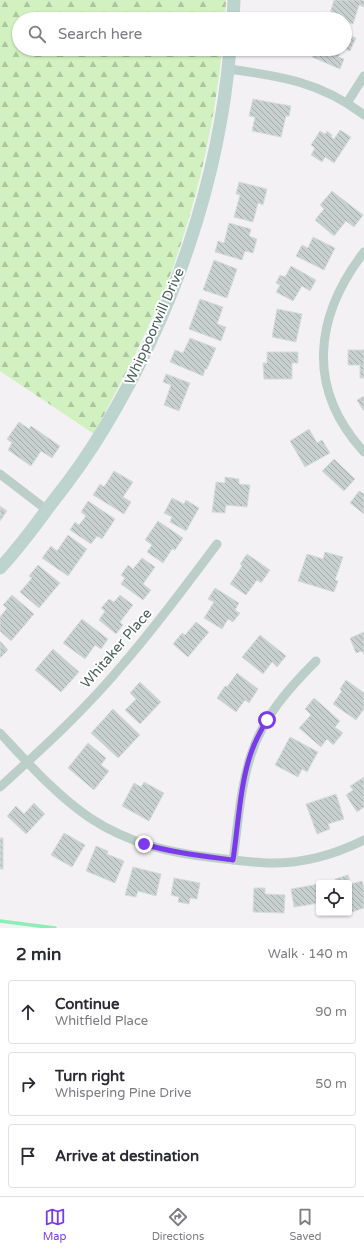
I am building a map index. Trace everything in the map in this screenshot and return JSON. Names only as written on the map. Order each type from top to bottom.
[{"type":"street","points":[[233,12],[234,0]]},
{"type":"street","name":"Whippoorwill Drive","points":[[0,568],[18,548],[47,510],[86,456],[110,418],[144,354],[166,305],[185,255],[204,194],[219,129],[229,69],[230,56]]},
{"type":"street","points":[[229,69],[275,76],[319,89],[347,103],[364,115]]},
{"type":"street","points":[[347,103],[364,76]]},
{"type":"street","points":[[364,252],[345,279],[332,306],[326,330],[324,353],[325,378],[331,399],[346,430],[364,452]]},
{"type":"street","points":[[0,474],[47,510]]},
{"type":"street","name":"Whitaker Place","points":[[0,787],[64,727],[124,665],[217,544]]},
{"type":"street","points":[[233,860],[245,779],[253,748],[275,707],[291,686],[316,661]]},
{"type":"street","points":[[0,734],[62,797],[75,808],[117,833],[163,850],[196,856],[268,863],[297,861],[333,853],[364,840]]},
{"type":"green space","points":[[0,0],[226,0],[225,12],[12,12],[12,56],[221,56],[210,133],[197,189],[181,244],[164,291],[145,333],[94,434],[0,371]]},
{"type":"building","points":[[334,0],[364,0],[364,7],[359,5],[353,24],[352,12],[330,12]]},
{"type":"building","points":[[352,37],[356,38],[352,47]]},
{"type":"building","points":[[338,56],[344,59],[340,69],[312,57]]},
{"type":"building","points":[[253,99],[291,106],[289,116],[286,116],[281,137],[252,131],[255,117],[249,116]]},
{"type":"building","points":[[340,130],[351,137],[334,163],[325,157],[322,162],[311,155],[315,148],[311,145],[320,131],[325,134],[327,131],[334,139]]},
{"type":"building","points":[[239,182],[267,189],[263,205],[258,203],[253,222],[234,217],[240,195],[236,194]]},
{"type":"building","points":[[332,191],[363,215],[354,227],[346,221],[334,236],[315,220],[324,209],[320,205]]},
{"type":"building","points":[[229,223],[251,229],[249,236],[257,239],[253,253],[245,251],[242,260],[215,252],[218,241],[224,243]]},
{"type":"building","points":[[313,237],[335,248],[324,270],[296,256],[302,245],[308,248]]},
{"type":"building","points":[[214,260],[237,269],[227,298],[203,290]]},
{"type":"building","points":[[291,266],[316,280],[310,291],[302,286],[293,301],[276,292],[280,285],[276,283],[280,275],[285,277]]},
{"type":"building","points":[[200,299],[223,307],[217,324],[226,327],[221,341],[189,329]]},
{"type":"building","points":[[277,309],[302,314],[296,342],[272,337]]},
{"type":"building","points":[[190,338],[216,348],[203,376],[170,362],[175,350],[183,353]]},
{"type":"building","points":[[348,350],[364,350],[364,378],[360,378],[360,365],[348,365]]},
{"type":"building","points":[[267,352],[298,352],[298,363],[292,363],[292,379],[264,379],[263,363],[267,363]]},
{"type":"building","points":[[166,374],[190,383],[179,411],[164,405],[171,385],[163,382]]},
{"type":"building","points":[[364,396],[364,410],[363,410],[357,400]]},
{"type":"building","points":[[19,422],[29,429],[31,426],[60,446],[52,458],[41,451],[31,466],[8,450],[12,443],[7,439]]},
{"type":"building","points":[[309,429],[317,443],[322,440],[330,453],[305,467],[290,441]]},
{"type":"building","points":[[334,459],[355,479],[344,491],[322,471]]},
{"type":"building","points":[[114,471],[133,482],[123,497],[131,502],[124,514],[93,495],[100,484],[104,487]]},
{"type":"building","points":[[225,477],[239,479],[239,484],[250,485],[247,507],[226,505],[225,513],[212,512],[216,482],[225,483]]},
{"type":"building","points":[[359,491],[364,494],[364,514],[350,503]]},
{"type":"building","points":[[172,498],[184,504],[186,500],[199,508],[186,531],[170,522],[172,517],[164,513]]},
{"type":"building","points":[[88,501],[115,519],[102,539],[97,536],[91,544],[70,530],[75,522],[79,525],[86,516],[81,512]]},
{"type":"building","points":[[0,506],[7,511],[0,521]]},
{"type":"building","points":[[158,521],[183,538],[175,550],[172,549],[163,563],[147,552],[152,545],[145,540]]},
{"type":"building","points":[[68,535],[87,549],[68,576],[42,558],[51,546],[57,551]]},
{"type":"building","points":[[325,552],[343,557],[335,580],[338,581],[334,592],[298,581],[307,554],[323,559]]},
{"type":"building","points":[[247,554],[270,570],[261,583],[257,580],[246,595],[230,584],[242,566],[240,564]]},
{"type":"building","points":[[142,558],[155,567],[143,584],[151,590],[143,600],[121,584],[125,578],[121,575],[128,565],[133,569]]},
{"type":"building","points":[[38,565],[60,583],[39,608],[20,592],[32,578],[29,576]]},
{"type":"building","points":[[215,588],[239,603],[235,610],[240,613],[233,622],[228,619],[222,629],[204,618],[214,602],[208,599]]},
{"type":"building","points":[[12,595],[34,614],[11,641],[0,631],[0,617],[7,608],[3,605]]},
{"type":"building","points":[[120,595],[133,605],[120,622],[123,625],[116,634],[99,620],[105,611],[101,608],[109,599],[114,602]]},
{"type":"building","points":[[82,619],[108,639],[101,649],[95,645],[85,659],[63,643]]},
{"type":"building","points":[[196,622],[209,632],[188,657],[173,644],[182,633],[185,635]]},
{"type":"building","points":[[364,632],[364,655],[362,651],[356,653],[350,638]]},
{"type":"building","points":[[260,635],[286,656],[277,667],[272,662],[263,674],[242,657]]},
{"type":"building","points":[[0,641],[8,650],[0,658]]},
{"type":"building","points":[[53,649],[79,672],[61,692],[35,670]]},
{"type":"building","points":[[237,673],[258,689],[249,703],[245,700],[236,712],[217,698],[225,686],[227,687]]},
{"type":"building","points":[[346,680],[364,693],[364,709],[356,720],[333,704],[342,691],[340,689]]},
{"type":"building","points":[[140,682],[161,702],[140,724],[125,710],[136,699],[130,693]]},
{"type":"building","points":[[314,698],[340,721],[335,727],[343,733],[333,745],[327,739],[321,747],[299,728],[311,715],[305,709]]},
{"type":"building","points":[[113,709],[140,735],[118,758],[91,733]]},
{"type":"building","points":[[290,737],[318,752],[307,772],[302,769],[298,777],[275,765]]},
{"type":"building","points":[[88,743],[106,758],[101,765],[109,771],[94,790],[68,768]]},
{"type":"building","points":[[364,777],[364,807],[357,812],[346,795],[353,790],[350,786]]},
{"type":"building","points":[[144,782],[164,793],[149,821],[122,806],[134,783],[141,787]]},
{"type":"building","points":[[336,794],[344,819],[328,824],[330,829],[317,834],[306,804]]},
{"type":"building","points":[[34,803],[45,814],[26,834],[7,816],[16,806],[24,814]]},
{"type":"building","points":[[64,833],[85,845],[72,867],[51,855]]},
{"type":"building","points":[[0,838],[3,838],[3,869],[0,869]]},
{"type":"building","points":[[96,846],[108,851],[107,854],[124,861],[115,883],[86,871]]},
{"type":"building","points":[[133,867],[161,874],[156,896],[138,891],[136,897],[125,895]]},
{"type":"building","points":[[348,875],[350,880],[335,880]]},
{"type":"building","points":[[174,878],[200,883],[197,899],[190,898],[189,904],[178,902],[179,897],[171,895]]},
{"type":"building","points":[[362,881],[364,888],[364,908],[352,912],[352,884]]},
{"type":"building","points":[[316,885],[316,903],[294,907],[291,889]]},
{"type":"building","points":[[254,888],[265,888],[265,894],[285,895],[284,913],[253,912]]},
{"type":"waterway","points":[[0,921],[55,928]]},
{"type":"route","points":[[144,844],[178,853],[233,860],[242,795],[248,765],[256,742],[267,720]]}]
